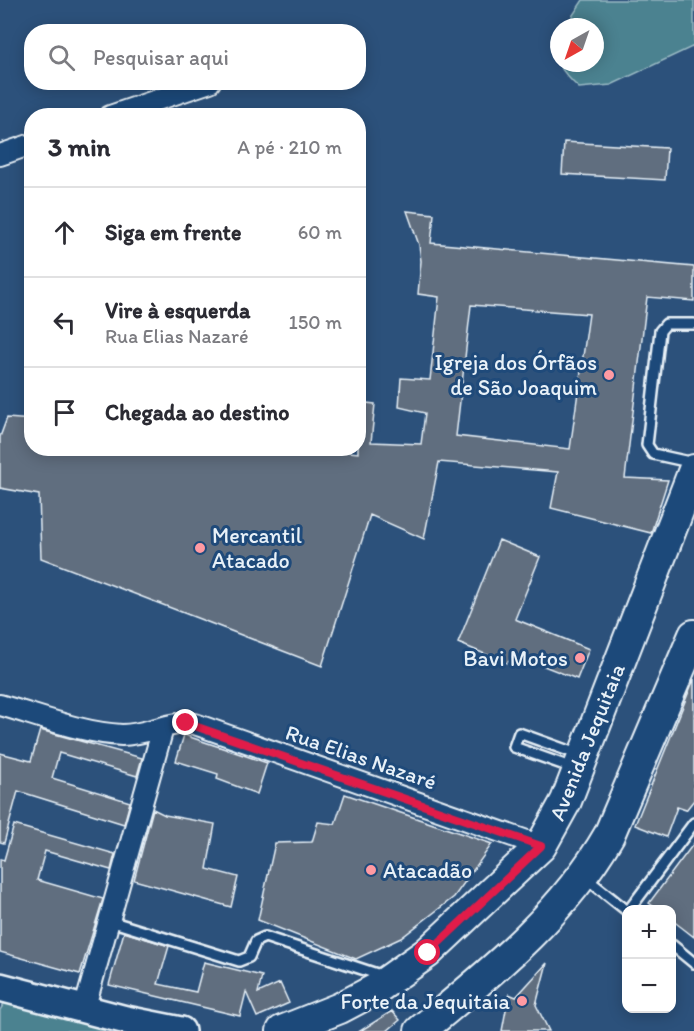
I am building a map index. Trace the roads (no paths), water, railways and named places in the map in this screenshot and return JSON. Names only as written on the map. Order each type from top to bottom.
[{"type":"main road","name":"Avenida Jequitaia","points":[[282,1031],[340,1008],[391,979],[428,953],[541,846],[554,826],[581,763],[694,470]]},
{"type":"main road","points":[[420,1031],[522,944],[582,875],[609,836],[694,635]]},
{"type":"main road","points":[[0,987],[84,1010],[121,1026],[181,1031]]},
{"type":"street","points":[[134,108],[186,90]]},
{"type":"street","points":[[0,155],[24,147]]},
{"type":"street","name":"Rua Elias Nazaré","points":[[0,705],[76,726],[122,735],[141,734],[179,723],[195,724],[541,846]]},
{"type":"street","points":[[84,1010],[111,921],[163,728]]},
{"type":"lane","points":[[694,324],[666,324],[660,331],[647,445],[653,454],[694,463]]},
{"type":"lane","points":[[519,733],[581,763],[514,747],[519,733]]},
{"type":"lane","points":[[632,905],[694,823]]},
{"type":"lane","points":[[582,875],[622,905]]},
{"type":"lane","points":[[111,921],[239,961],[249,957],[256,940],[265,937],[391,979]]},
{"type":"lane","points":[[676,948],[694,963]]},
{"type":"place","name":"Igreja dos Órfãos de São Joaquim","points":[[609,375]]},
{"type":"place","name":"Mercantil Atacado","points":[[200,548]]},
{"type":"place","name":"Bavi Motos","points":[[580,658]]},
{"type":"place","name":"Atacadão","points":[[371,870]]},
{"type":"place","name":"Forte da Jequitaia","points":[[522,1001]]}]
